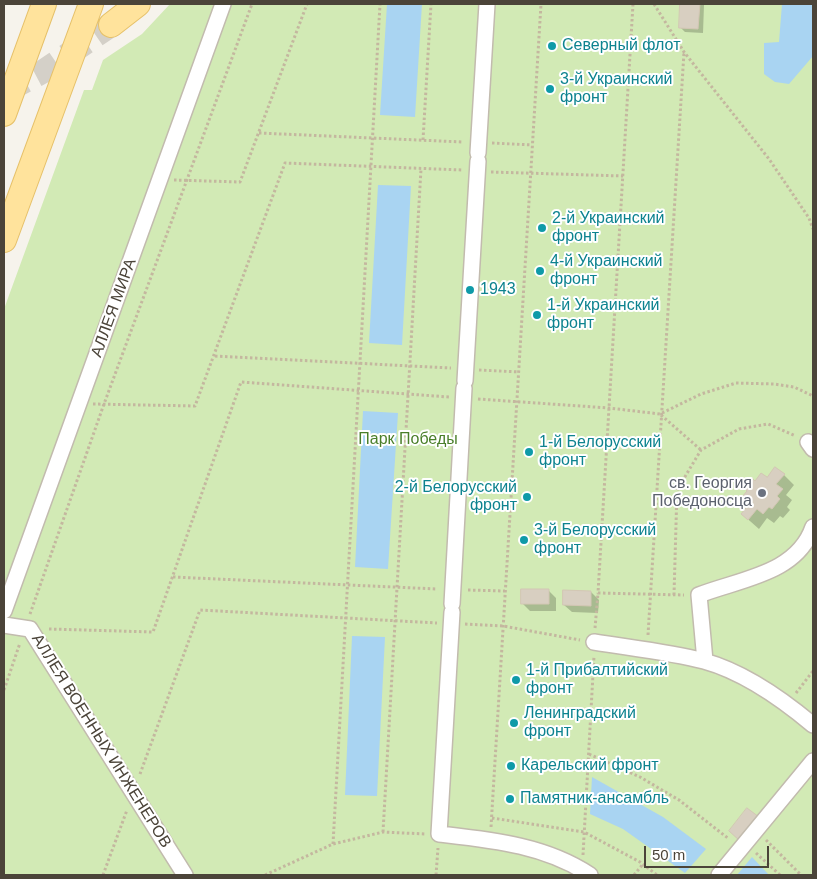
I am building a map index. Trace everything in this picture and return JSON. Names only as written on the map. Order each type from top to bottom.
[{"type":"main road","points":[[4,114],[44,4]]},
{"type":"main road","points":[[4,240],[91,4]]},
{"type":"main road","points":[[111,25],[138,4]]},
{"type":"street","name":"АЛЛЕЯ МИРА","points":[[4,611],[224,4]]},
{"type":"street","points":[[487,4],[439,834],[490,840],[527,847],[586,873]]},
{"type":"street","points":[[705,661],[700,595],[764,574],[791,561],[811,534],[813,527]]},
{"type":"street","name":"АЛЛЕЯ ВОЕННЫХ ИНЖЕНЕРОВ","points":[[4,625],[28,629],[185,875]]},
{"type":"street","points":[[594,642],[705,661],[738,675],[787,703],[813,725]]},
{"type":"street","points":[[719,875],[813,761]]},
{"type":"path","points":[[4,690],[28,629],[104,404],[252,4]]},
{"type":"path","points":[[160,179],[240,182],[307,4]]},
{"type":"path","points":[[333,844],[380,4]]},
{"type":"path","points":[[259,133],[423,140],[431,4]]},
{"type":"path","points":[[490,840],[541,4]]},
{"type":"path","points":[[586,873],[584,832],[594,642],[633,4]]},
{"type":"path","points":[[654,4],[684,52],[755,140],[809,218],[813,229]]},
{"type":"path","points":[[646,650],[684,52]]},
{"type":"path","points":[[80,404],[195,406],[285,163],[421,169],[478,162],[530,173],[623,176]]},
{"type":"path","points":[[383,832],[421,169]]},
{"type":"path","points":[[214,356],[410,366],[517,402],[609,408],[660,414],[701,394],[736,383],[774,384],[794,387],[813,396]]},
{"type":"path","points":[[28,629],[154,632],[241,382],[408,395],[518,372]]},
{"type":"path","points":[[660,414],[701,450]]},
{"type":"path","points":[[674,596],[677,490],[701,450],[739,429],[768,424],[811,445]]},
{"type":"path","points":[[173,577],[397,587],[503,626],[594,642]]},
{"type":"path","points":[[103,875],[200,610],[395,621],[505,591]]},
{"type":"path","points":[[598,593],[674,596],[700,595]]},
{"type":"path","points":[[787,703],[813,670]]},
{"type":"path","points":[[589,754],[640,777],[678,800],[744,846],[780,875]]},
{"type":"path","points":[[492,818],[584,832],[643,864],[657,875]]},
{"type":"path","points":[[757,831],[801,875]]},
{"type":"path","points":[[265,875],[333,844],[383,832],[439,834],[436,875]]},
{"type":"path","points":[[634,875],[643,864]]},
{"type":"green space","name":"Парк Победы","points":[[170,4],[813,4],[813,875],[4,875],[4,309],[84,90],[92,90],[103,60],[142,34]]},
{"type":"water","points":[[387,4],[422,4],[415,117],[380,115]]},
{"type":"water","points":[[782,4],[813,4],[813,56],[789,84],[775,82],[764,74],[764,43],[779,42]]},
{"type":"water","points":[[378,185],[411,186],[402,345],[369,343]]},
{"type":"water","points":[[363,411],[398,413],[388,569],[355,567]]},
{"type":"water","points":[[352,636],[385,637],[377,796],[345,795]]},
{"type":"water","points":[[592,777],[663,817],[706,849],[685,873],[623,829],[590,814]]},
{"type":"water","points":[[752,857],[769,875],[737,875]]},
{"type":"building","points":[[680,4],[700,4],[698,29],[679,28]]},
{"type":"building","name":"св. Георгия Победоносца","points":[[775,467],[785,474],[776,484],[783,489],[777,496],[780,499],[772,509],[769,507],[763,514],[757,509],[748,520],[741,514],[749,504],[741,498],[747,491],[744,488],[752,478],[755,481],[761,473],[767,477]]},
{"type":"building","points":[[521,589],[549,589],[549,604],[521,604]]},
{"type":"building","points":[[563,590],[591,591],[591,606],[563,605]]},
{"type":"building","points":[[747,808],[759,817],[740,841],[729,831]]},
{"type":"tunnel","points":[[4,92],[44,71],[111,25]]},
{"type":"place","name":"Северный флот","points":[[552,46]]},
{"type":"place","name":"3-й Украинский фронт","points":[[550,89]]},
{"type":"place","name":"2-й Украинский фронт","points":[[542,228]]},
{"type":"place","name":"4-й Украинский фронт","points":[[540,271]]},
{"type":"place","name":"1943","points":[[470,290]]},
{"type":"place","name":"1-й Украинский фронт","points":[[537,315]]},
{"type":"place","name":"1-й Белорусский фронт","points":[[529,452]]},
{"type":"place","name":"св. Георгия Победоносца","points":[[762,493]]},
{"type":"place","name":"2-й Белорусский фронт","points":[[527,497]]},
{"type":"place","name":"3-й Белорусский фронт","points":[[524,540]]},
{"type":"place","name":"1-й Прибалтийский фронт","points":[[516,680]]},
{"type":"place","name":"Ленинградский фронт","points":[[514,723]]},
{"type":"place","name":"Карельский фронт","points":[[511,766]]},
{"type":"place","name":"Памятник-ансамбль","points":[[510,799]]}]
